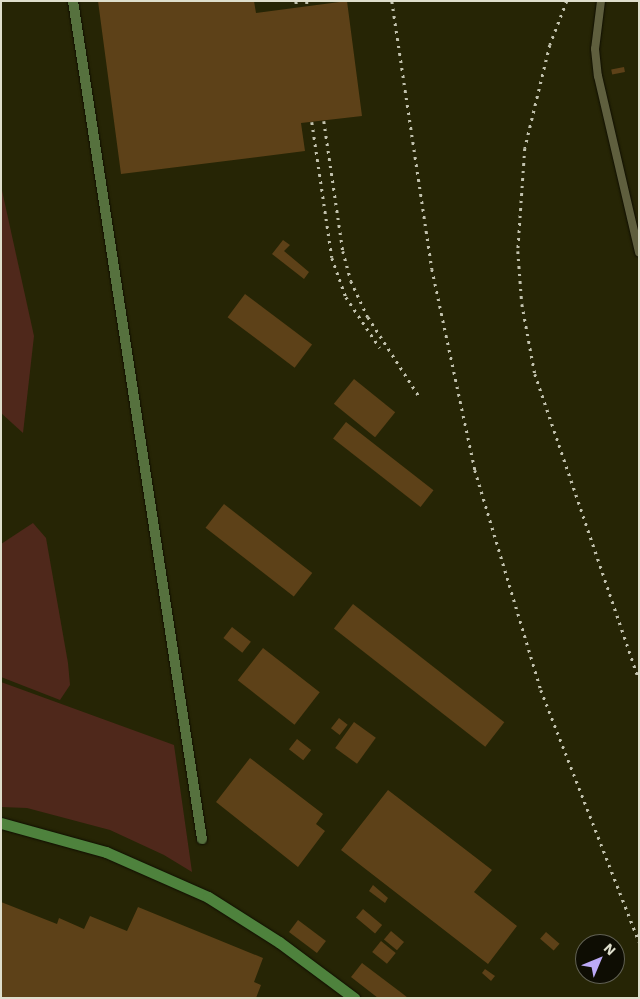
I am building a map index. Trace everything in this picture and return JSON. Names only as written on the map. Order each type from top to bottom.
[{"type":"main road","points":[[1,823],[106,852],[208,897],[278,942],[354,998]]},
{"type":"street","points":[[72,1],[202,839]]},
{"type":"street","points":[[601,1],[595,49],[598,76],[639,252]]},
{"type":"shaded area","points":[[1,186],[34,336],[23,433],[1,413]]},
{"type":"shaded area","points":[[33,523],[46,538],[68,663],[70,685],[60,700],[1,677],[1,544]]},
{"type":"shaded area","points":[[1,682],[174,745],[192,872],[164,855],[110,830],[27,808],[1,807]]},
{"type":"building","points":[[98,1],[254,1],[256,13],[347,1],[362,116],[301,123],[305,151],[121,174]]},
{"type":"building","points":[[624,67],[625,72],[612,74],[611,69]]},
{"type":"building","points":[[283,240],[290,245],[284,251],[309,272],[304,279],[272,254]]},
{"type":"building","points":[[245,294],[312,345],[295,368],[228,317]]},
{"type":"building","points":[[354,379],[395,412],[375,437],[334,404]]},
{"type":"building","points":[[346,422],[433,490],[421,507],[333,439]]},
{"type":"building","points":[[224,504],[312,573],[294,597],[206,528]]},
{"type":"building","points":[[353,604],[504,722],[485,747],[334,628]]},
{"type":"building","points":[[232,627],[251,642],[242,653],[223,638]]},
{"type":"building","points":[[263,648],[320,692],[294,725],[238,680]]},
{"type":"building","points":[[339,718],[348,725],[340,735],[331,728]]},
{"type":"building","points":[[354,722],[376,738],[357,764],[335,748]]},
{"type":"building","points":[[297,739],[311,750],[303,760],[289,749]]},
{"type":"building","points":[[250,758],[323,814],[316,824],[325,831],[298,867],[216,802]]},
{"type":"building","points":[[388,790],[492,870],[474,892],[517,926],[488,964],[341,850]]},
{"type":"building","points":[[373,885],[388,898],[385,903],[369,891]]},
{"type":"building","points":[[1,902],[57,924],[59,918],[84,929],[90,916],[127,931],[138,907],[263,958],[254,982],[261,985],[256,998],[1,998]]},
{"type":"building","points":[[363,909],[382,925],[375,933],[356,917]]},
{"type":"building","points":[[298,920],[326,941],[317,953],[289,932]]},
{"type":"building","points":[[391,931],[404,942],[397,950],[384,939]]},
{"type":"building","points":[[546,932],[560,944],[554,951],[540,939]]},
{"type":"building","points":[[381,941],[396,953],[387,964],[372,952]]},
{"type":"building","points":[[362,963],[408,998],[378,998],[351,977]]},
{"type":"building","points":[[485,969],[495,976],[491,981],[482,973]]},
{"type":"railway","points":[[296,1],[297,7]]},
{"type":"railway","points":[[307,1],[307,6]]},
{"type":"railway","points":[[392,1],[432,269],[475,470],[541,690],[639,942]]},
{"type":"railway","points":[[567,1],[550,45],[525,148],[518,251],[522,304],[535,374],[639,679]]},
{"type":"railway","points":[[324,121],[343,251],[351,281],[368,317],[419,396]]},
{"type":"railway","points":[[312,122],[332,258],[346,297],[380,348]]}]
